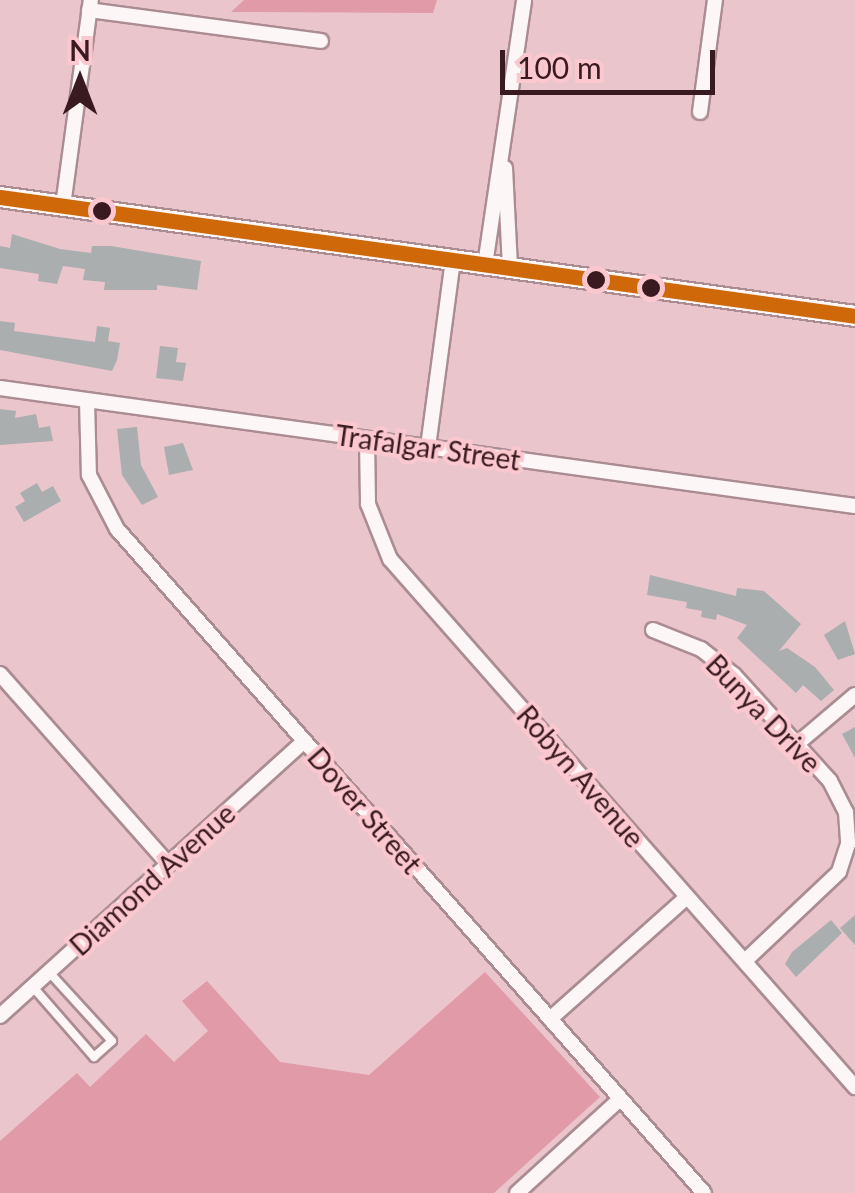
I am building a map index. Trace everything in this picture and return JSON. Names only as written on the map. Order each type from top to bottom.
[{"type":"street","points":[[485,264],[524,0]]},
{"type":"street","points":[[700,112],[715,0]]},
{"type":"street","points":[[62,206],[90,5],[322,41]]},
{"type":"street","points":[[505,137],[510,268]]},
{"type":"street","points":[[0,197],[855,316]]},
{"type":"street","points":[[428,447],[453,260]]},
{"type":"street","name":"Trafalgar Street","points":[[0,388],[855,506]]},
{"type":"street","name":"Dover Street","points":[[87,400],[86,461],[105,512],[704,1193]]},
{"type":"street","name":"Robyn Avenue","points":[[367,439],[368,504],[390,559],[855,1087]]},
{"type":"street","name":"Bunya Drive","points":[[653,630],[718,661],[798,744],[840,796],[848,827],[845,858],[829,886],[744,961]]},
{"type":"street","points":[[0,674],[168,864]]},
{"type":"street","points":[[798,744],[855,695]]},
{"type":"street","name":"Diamond Avenue","points":[[0,1016],[304,741]]},
{"type":"street","points":[[550,1019],[687,897]]},
{"type":"street","points":[[517,1193],[620,1099]]},
{"type":"lane","points":[[33,986],[94,1057],[112,1040],[49,972]]},
{"type":"shaded area","points":[[244,0],[437,0],[433,13],[231,12]]},
{"type":"shaded area","points":[[485,972],[600,1097],[494,1193],[0,1193],[0,1141],[77,1073],[90,1087],[146,1034],[174,1062],[208,1031],[182,1001],[207,981],[280,1062],[369,1075]]},
{"type":"building","points":[[12,234],[60,249],[91,253],[92,246],[111,246],[201,261],[197,290],[157,285],[157,290],[104,290],[105,282],[83,280],[85,269],[63,266],[57,284],[38,281],[39,274],[0,268],[0,246],[10,248]]},
{"type":"building","points":[[0,321],[15,323],[14,331],[95,342],[97,326],[110,328],[108,341],[120,343],[117,360],[112,371],[0,350]]},
{"type":"building","points":[[160,346],[178,348],[176,362],[186,363],[183,381],[156,378]]},
{"type":"building","points":[[0,409],[16,411],[15,418],[36,414],[39,428],[50,426],[53,441],[0,445]]},
{"type":"building","points":[[137,427],[141,465],[158,497],[142,505],[122,475],[117,429]]},
{"type":"building","points":[[183,443],[193,470],[169,475],[164,447]]},
{"type":"building","points":[[37,483],[42,492],[53,486],[61,501],[24,522],[15,507],[25,501],[20,493]]},
{"type":"building","points":[[650,575],[736,596],[737,588],[764,591],[801,624],[779,651],[787,648],[815,667],[834,690],[821,701],[803,685],[796,693],[737,638],[747,625],[717,614],[716,620],[701,617],[702,611],[686,608],[687,602],[647,595]]},
{"type":"building","points":[[845,621],[855,654],[838,660],[824,635]]},
{"type":"building","points":[[855,727],[855,758],[842,734]]},
{"type":"building","points":[[855,915],[855,945],[840,928]]},
{"type":"building","points":[[831,920],[842,933],[796,977],[785,964],[792,952]]},
{"type":"transit line","points":[[0,197],[855,316]]}]
